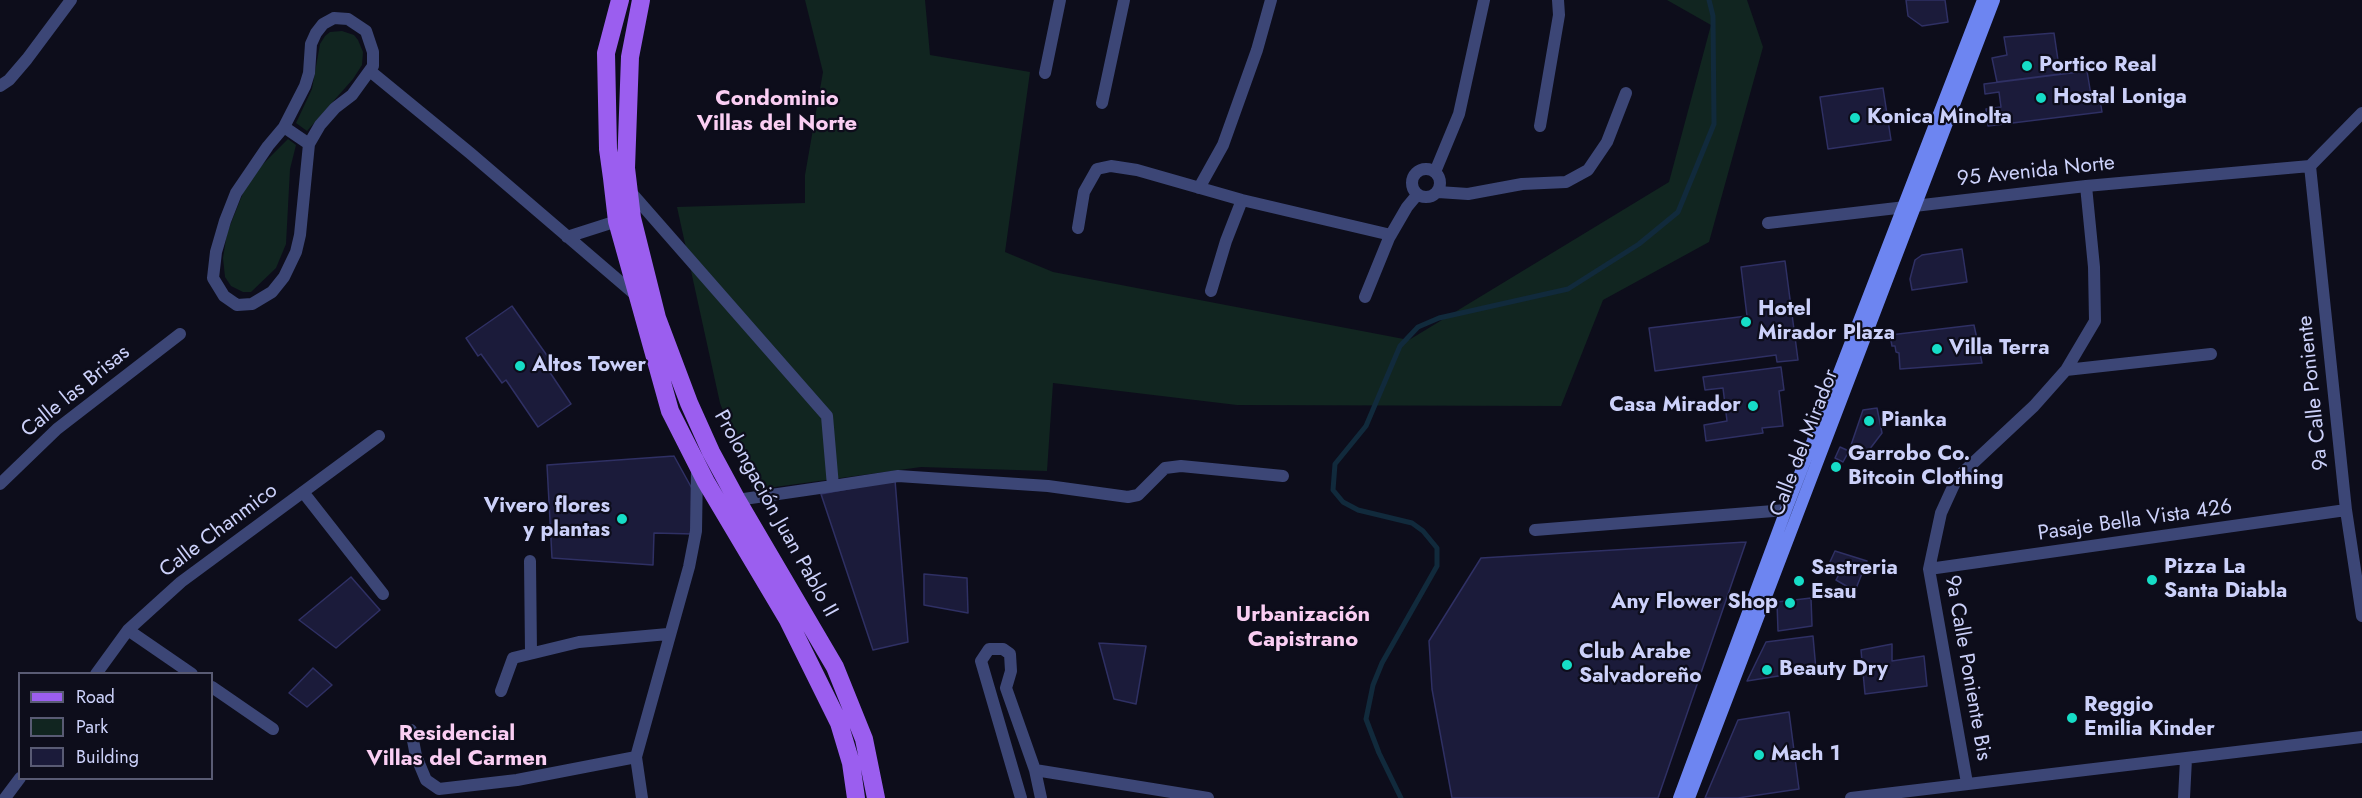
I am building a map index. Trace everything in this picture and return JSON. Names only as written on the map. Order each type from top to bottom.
[{"type":"main road","points":[[620,0],[606,53],[608,149],[617,221],[670,411],[698,465],[788,620],[839,723],[851,764],[856,798]]},
{"type":"main road","name":"Prolongación Juan Pablo II","points":[[641,0],[630,57],[627,188],[632,218],[657,318],[689,403],[737,500],[835,667],[864,739],[876,798]]},
{"type":"main road","name":"Calle del Mirador","points":[[1679,798],[1786,510],[1983,0]]},
{"type":"main road","name":"Calle del Mirador","points":[[1689,798],[1994,0]]},
{"type":"street","points":[[0,86],[9,80],[27,59],[71,0]]},
{"type":"street","points":[[1045,73],[1060,0]]},
{"type":"street","points":[[1102,103],[1124,0]]},
{"type":"street","points":[[1199,188],[1223,145],[1257,50],[1271,0]]},
{"type":"street","points":[[1435,172],[1459,114],[1484,0]]},
{"type":"street","points":[[1540,126],[1559,15],[1557,0]]},
{"type":"street","points":[[334,18],[348,19],[366,31],[374,52],[373,66],[370,71],[352,95],[335,108],[320,125],[309,144],[303,212],[296,252],[284,277],[273,292],[252,304],[237,304],[224,296],[213,278],[216,252],[236,193],[284,127],[305,86],[309,73],[312,44],[323,24],[334,18]]},
{"type":"street","points":[[370,71],[638,297]]},
{"type":"street","points":[[1438,192],[1441,182],[1435,172],[1425,169],[1415,174],[1412,185],[1418,195],[1428,198],[1438,192],[1468,194],[1522,184],[1566,182],[1588,170],[1608,142],[1626,93]]},
{"type":"street","points":[[2310,166],[2362,113]]},
{"type":"street","points":[[284,127],[309,144]]},
{"type":"street","points":[[1078,228],[1084,192],[1097,169],[1111,166],[1137,170],[1242,200],[1391,234]]},
{"type":"street","name":"95 Avenida Norte","points":[[1768,223],[2086,186],[2310,166]]},
{"type":"street","name":"9a Calle Poniente","points":[[2310,166],[2346,510],[2362,616]]},
{"type":"street","name":"9a Calle Poniente Bis","points":[[1967,783],[1929,569],[1941,513],[1957,478],[2034,406],[2066,370],[2096,321],[2094,267],[2086,186]]},
{"type":"street","points":[[627,188],[827,417],[833,486]]},
{"type":"street","points":[[1365,297],[1391,234],[1407,207],[1418,195]]},
{"type":"street","points":[[1211,291],[1226,240],[1242,200]]},
{"type":"street","points":[[567,237],[617,221]]},
{"type":"street","name":"Calle las Brisas","points":[[0,484],[57,429],[180,333]]},
{"type":"street","points":[[2066,370],[2211,354]]},
{"type":"street","name":"Calle Chanmico","points":[[97,672],[128,630],[181,582],[379,436]]},
{"type":"street","points":[[642,798],[636,757],[668,634],[689,567],[696,531],[698,465]]},
{"type":"street","points":[[737,500],[898,476],[1048,486],[1128,497],[1138,495],[1165,468],[1180,466],[1283,476]]},
{"type":"street","points":[[303,492],[383,594]]},
{"type":"street","points":[[1534,530],[1786,510]]},
{"type":"street","name":"Pasaje Bella Vista 426","points":[[1929,569],[2346,510]]},
{"type":"street","points":[[530,561],[531,652]]},
{"type":"street","points":[[128,630],[189,672]]},
{"type":"street","points":[[501,691],[513,658],[579,642],[668,634]]},
{"type":"street","points":[[1021,798],[981,662],[989,649],[1003,649],[1010,654],[1011,671],[1006,688],[1035,770],[1042,798]]},
{"type":"street","points":[[213,688],[273,729]]},
{"type":"street","points":[[411,730],[426,780],[439,789],[518,780],[636,757]]},
{"type":"street","points":[[1851,798],[2362,737]]},
{"type":"street","points":[[2184,798],[2186,759]]},
{"type":"street","points":[[1035,770],[1208,798]]},
{"type":"street","points":[[5,798],[18,780]]},
{"type":"green space","points":[[805,0],[925,0],[930,55],[1030,72],[1005,252],[1053,272],[1409,340],[1669,182],[1711,25],[1667,0],[1747,0],[1763,47],[1709,242],[1603,300],[1561,406],[1237,405],[1053,383],[1047,471],[921,467],[753,490],[720,403],[677,207],[805,203],[805,175],[823,72]]},
{"type":"green space","points":[[342,31],[354,35],[358,40],[363,52],[362,65],[353,79],[307,131],[296,123],[312,89],[320,44],[330,32]]},
{"type":"green space","points":[[288,139],[296,145],[290,169],[286,244],[276,268],[251,292],[243,292],[231,286],[225,277],[223,258],[227,233],[245,188],[260,167]]},
{"type":"building","points":[[1906,0],[1945,0],[1948,22],[1922,26],[1908,16]]},
{"type":"building","name":"Portico Real","points":[[2054,33],[2060,74],[1997,82],[1992,58],[2007,55],[2004,37]]},
{"type":"building","name":"Hostal Loniga","points":[[2087,71],[2091,95],[2082,96],[2083,103],[2100,100],[2102,112],[1988,126],[1986,109],[2001,107],[1999,92],[1985,94],[1984,84]]},
{"type":"building","name":"Konica Minolta","points":[[1883,88],[1891,140],[1828,149],[1820,97]]},
{"type":"building","points":[[1962,249],[1967,282],[1912,290],[1910,279],[1915,260],[1922,255]]},
{"type":"building","name":"Hotel Mirador Plaza","points":[[1785,261],[1798,360],[1777,362],[1776,355],[1655,371],[1649,328],[1747,316],[1741,267]]},
{"type":"building","name":"Altos Tower","points":[[512,306],[553,364],[547,368],[571,404],[538,427],[506,380],[502,383],[481,354],[478,356],[466,338]]},
{"type":"building","name":"Villa Terra","points":[[1974,325],[1982,363],[1900,369],[1899,353],[1896,352],[1895,346],[1892,346],[1890,335]]},
{"type":"building","name":"Casa Mirador","points":[[1781,367],[1784,390],[1779,391],[1783,426],[1762,428],[1763,433],[1706,441],[1704,425],[1727,421],[1723,388],[1705,390],[1703,377]]},
{"type":"building","name":"Pianka","points":[[1877,408],[1882,433],[1869,450],[1849,451],[1863,410]]},
{"type":"building","points":[[1840,447],[1849,451],[1843,462],[1835,458]]},
{"type":"building","name":"Vivero flores y plantas","points":[[674,456],[695,494],[694,534],[654,533],[653,565],[552,558],[547,465]]},
{"type":"building","points":[[895,480],[908,642],[873,650],[821,494]]},
{"type":"building","name":"Club Arabe Salvadoreño","points":[[1746,542],[1658,798],[1452,798],[1432,689],[1429,641],[1481,558]]},
{"type":"building","points":[[1835,551],[1867,561],[1855,591],[1836,580],[1842,569],[1829,564]]},
{"type":"building","points":[[924,574],[967,578],[968,613],[924,605]]},
{"type":"building","points":[[351,577],[380,610],[336,648],[299,620]]},
{"type":"building","points":[[1811,598],[1812,626],[1778,631],[1777,602]]},
{"type":"building","points":[[1813,636],[1816,670],[1747,681],[1766,642]]},
{"type":"building","points":[[1099,643],[1146,646],[1136,704],[1114,699]]},
{"type":"building","points":[[1892,644],[1892,661],[1924,656],[1927,686],[1865,694],[1861,650]]},
{"type":"building","points":[[313,668],[332,685],[307,707],[289,693]]},
{"type":"building","name":"Mach 1","points":[[1789,712],[1799,789],[1738,798],[1705,798],[1738,720]]},
{"type":"waterway","points":[[1401,798],[1379,753],[1366,719],[1373,685],[1382,663],[1437,566],[1437,548],[1423,531],[1412,523],[1358,510],[1343,502],[1333,490],[1335,464],[1366,426],[1400,346],[1418,327],[1439,318],[1568,289],[1639,244],[1678,212],[1714,124],[1713,16],[1709,0]]},
{"type":"place","name":"Portico Real","points":[[2027,66]]},
{"type":"place","name":"Hostal Loniga","points":[[2041,98]]},
{"type":"place","name":"Konica Minolta","points":[[1855,118]]},
{"type":"place","name":"Hotel Mirador Plaza","points":[[1746,322]]},
{"type":"place","name":"Villa Terra","points":[[1937,349]]},
{"type":"place","name":"Altos Tower","points":[[520,366]]},
{"type":"place","name":"Casa Mirador","points":[[1753,406]]},
{"type":"place","name":"Pianka","points":[[1869,421]]},
{"type":"place","name":"Garrobo Co. Bitcoin Clothing","points":[[1836,467]]},
{"type":"place","name":"Vivero flores y plantas","points":[[622,519]]},
{"type":"place","name":"Pizza La Santa Diabla","points":[[2152,580]]},
{"type":"place","name":"Sastreria Esau","points":[[1799,581]]},
{"type":"place","name":"Any Flower Shop","points":[[1790,603]]},
{"type":"place","name":"Club Arabe Salvadoreño","points":[[1567,665]]},
{"type":"place","name":"Beauty Dry","points":[[1767,670]]},
{"type":"place","name":"Reggio Emilia Kinder","points":[[2072,718]]},
{"type":"place","name":"Mach 1","points":[[1759,755]]},
{"type":"district","name":"Condominio Villas del Norte","points":[[777,112]]},
{"type":"district","name":"Urbanización Capistrano","points":[[1303,628]]},
{"type":"district","name":"Residencial Villas del Carmen","points":[[457,748]]}]
